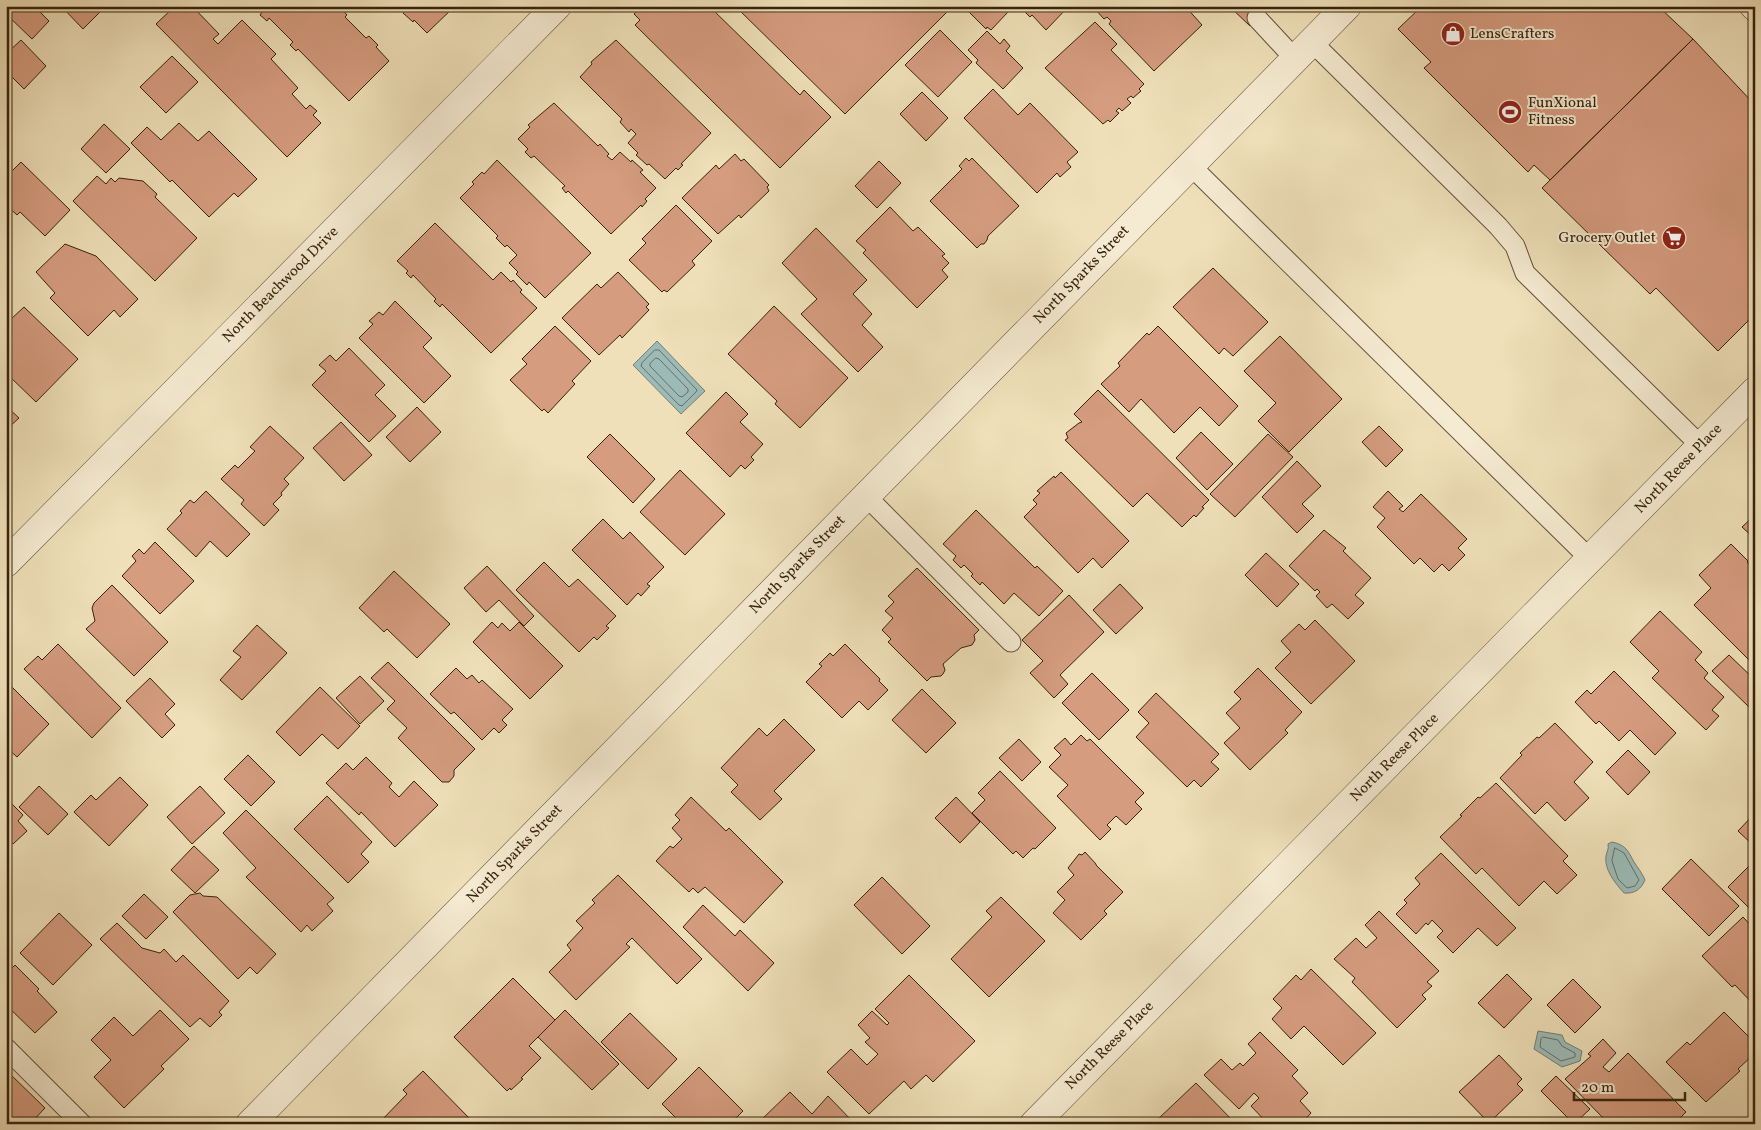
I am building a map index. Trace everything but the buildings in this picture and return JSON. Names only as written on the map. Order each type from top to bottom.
[{"type":"street","name":"North Beachwood Drive","points":[[6,563],[557,6]]},
{"type":"street","name":"North Sparks Street","points":[[250,1124],[1347,6]]},
{"type":"street","name":"North Reese Place","points":[[1034,1124],[1755,391]]},
{"type":"lane","points":[[1256,18],[1304,50],[1498,226],[1515,246],[1525,273],[1701,446]]},
{"type":"lane","points":[[1190,165],[1590,560]]},
{"type":"lane","points":[[866,496],[1011,642]]},
{"type":"lane","points":[[6,1048],[82,1124]]},
{"type":"water","points":[[657,341],[705,391],[681,414],[633,365]]},
{"type":"water","points":[[1612,842],[1626,849],[1645,880],[1642,886],[1634,892],[1624,893],[1614,881],[1609,871],[1606,856],[1608,844]]},
{"type":"water","points":[[1538,1031],[1562,1035],[1565,1042],[1582,1051],[1580,1061],[1562,1067],[1534,1049]]},
{"type":"place","name":"LensCrafters","points":[[1453,34]]},
{"type":"place","name":"FunXional Fitness","points":[[1510,112]]},
{"type":"place","name":"Grocery Outlet","points":[[1674,238]]}]
